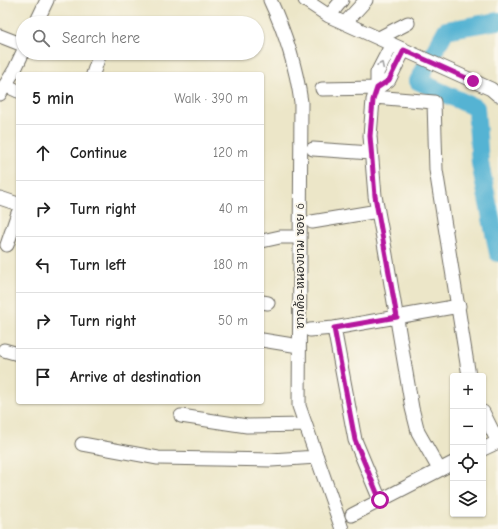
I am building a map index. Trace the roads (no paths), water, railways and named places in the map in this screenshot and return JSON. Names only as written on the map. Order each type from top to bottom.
[{"type":"street","points":[[39,16],[46,0]]},
{"type":"street","name":"ชากค้อ-หนองขาม ซอย 6","points":[[270,0],[280,21],[292,58],[298,79],[300,94],[299,406],[342,529]]},
{"type":"street","points":[[305,0],[329,16],[491,89],[498,95]]},
{"type":"street","points":[[329,16],[342,0]]},
{"type":"street","points":[[345,23],[366,0]]},
{"type":"street","points":[[379,38],[408,23]]},
{"type":"street","points":[[0,36],[16,42]]},
{"type":"street","points":[[392,44],[377,73],[370,136],[375,196],[412,408],[418,432],[439,469]]},
{"type":"street","points":[[375,93],[389,80],[408,51]]},
{"type":"street","points":[[16,90],[2,84],[13,72],[19,60]]},
{"type":"street","points":[[93,72],[97,60]]},
{"type":"street","points":[[322,89],[375,93],[434,102],[436,170],[470,373]]},
{"type":"street","points":[[313,150],[371,153]]},
{"type":"street","points":[[0,198],[16,203]]},
{"type":"street","points":[[312,222],[378,211]]},
{"type":"street","points":[[7,245],[16,219]]},
{"type":"street","points":[[264,241],[280,237],[300,241]]},
{"type":"street","points":[[310,330],[334,328],[459,306]]},
{"type":"street","points":[[334,328],[355,440],[380,500]]},
{"type":"street","points":[[264,340],[299,346]]},
{"type":"street","points":[[4,350],[16,353]]},
{"type":"street","points":[[181,416],[247,426],[306,425]]},
{"type":"street","points":[[486,418],[498,442],[486,447]]},
{"type":"street","points":[[82,444],[158,458],[271,460],[317,457]]},
{"type":"street","points":[[352,515],[450,464]]},
{"type":"waterway","points":[[498,21],[446,30],[418,81],[476,108],[480,163],[498,253]]}]
